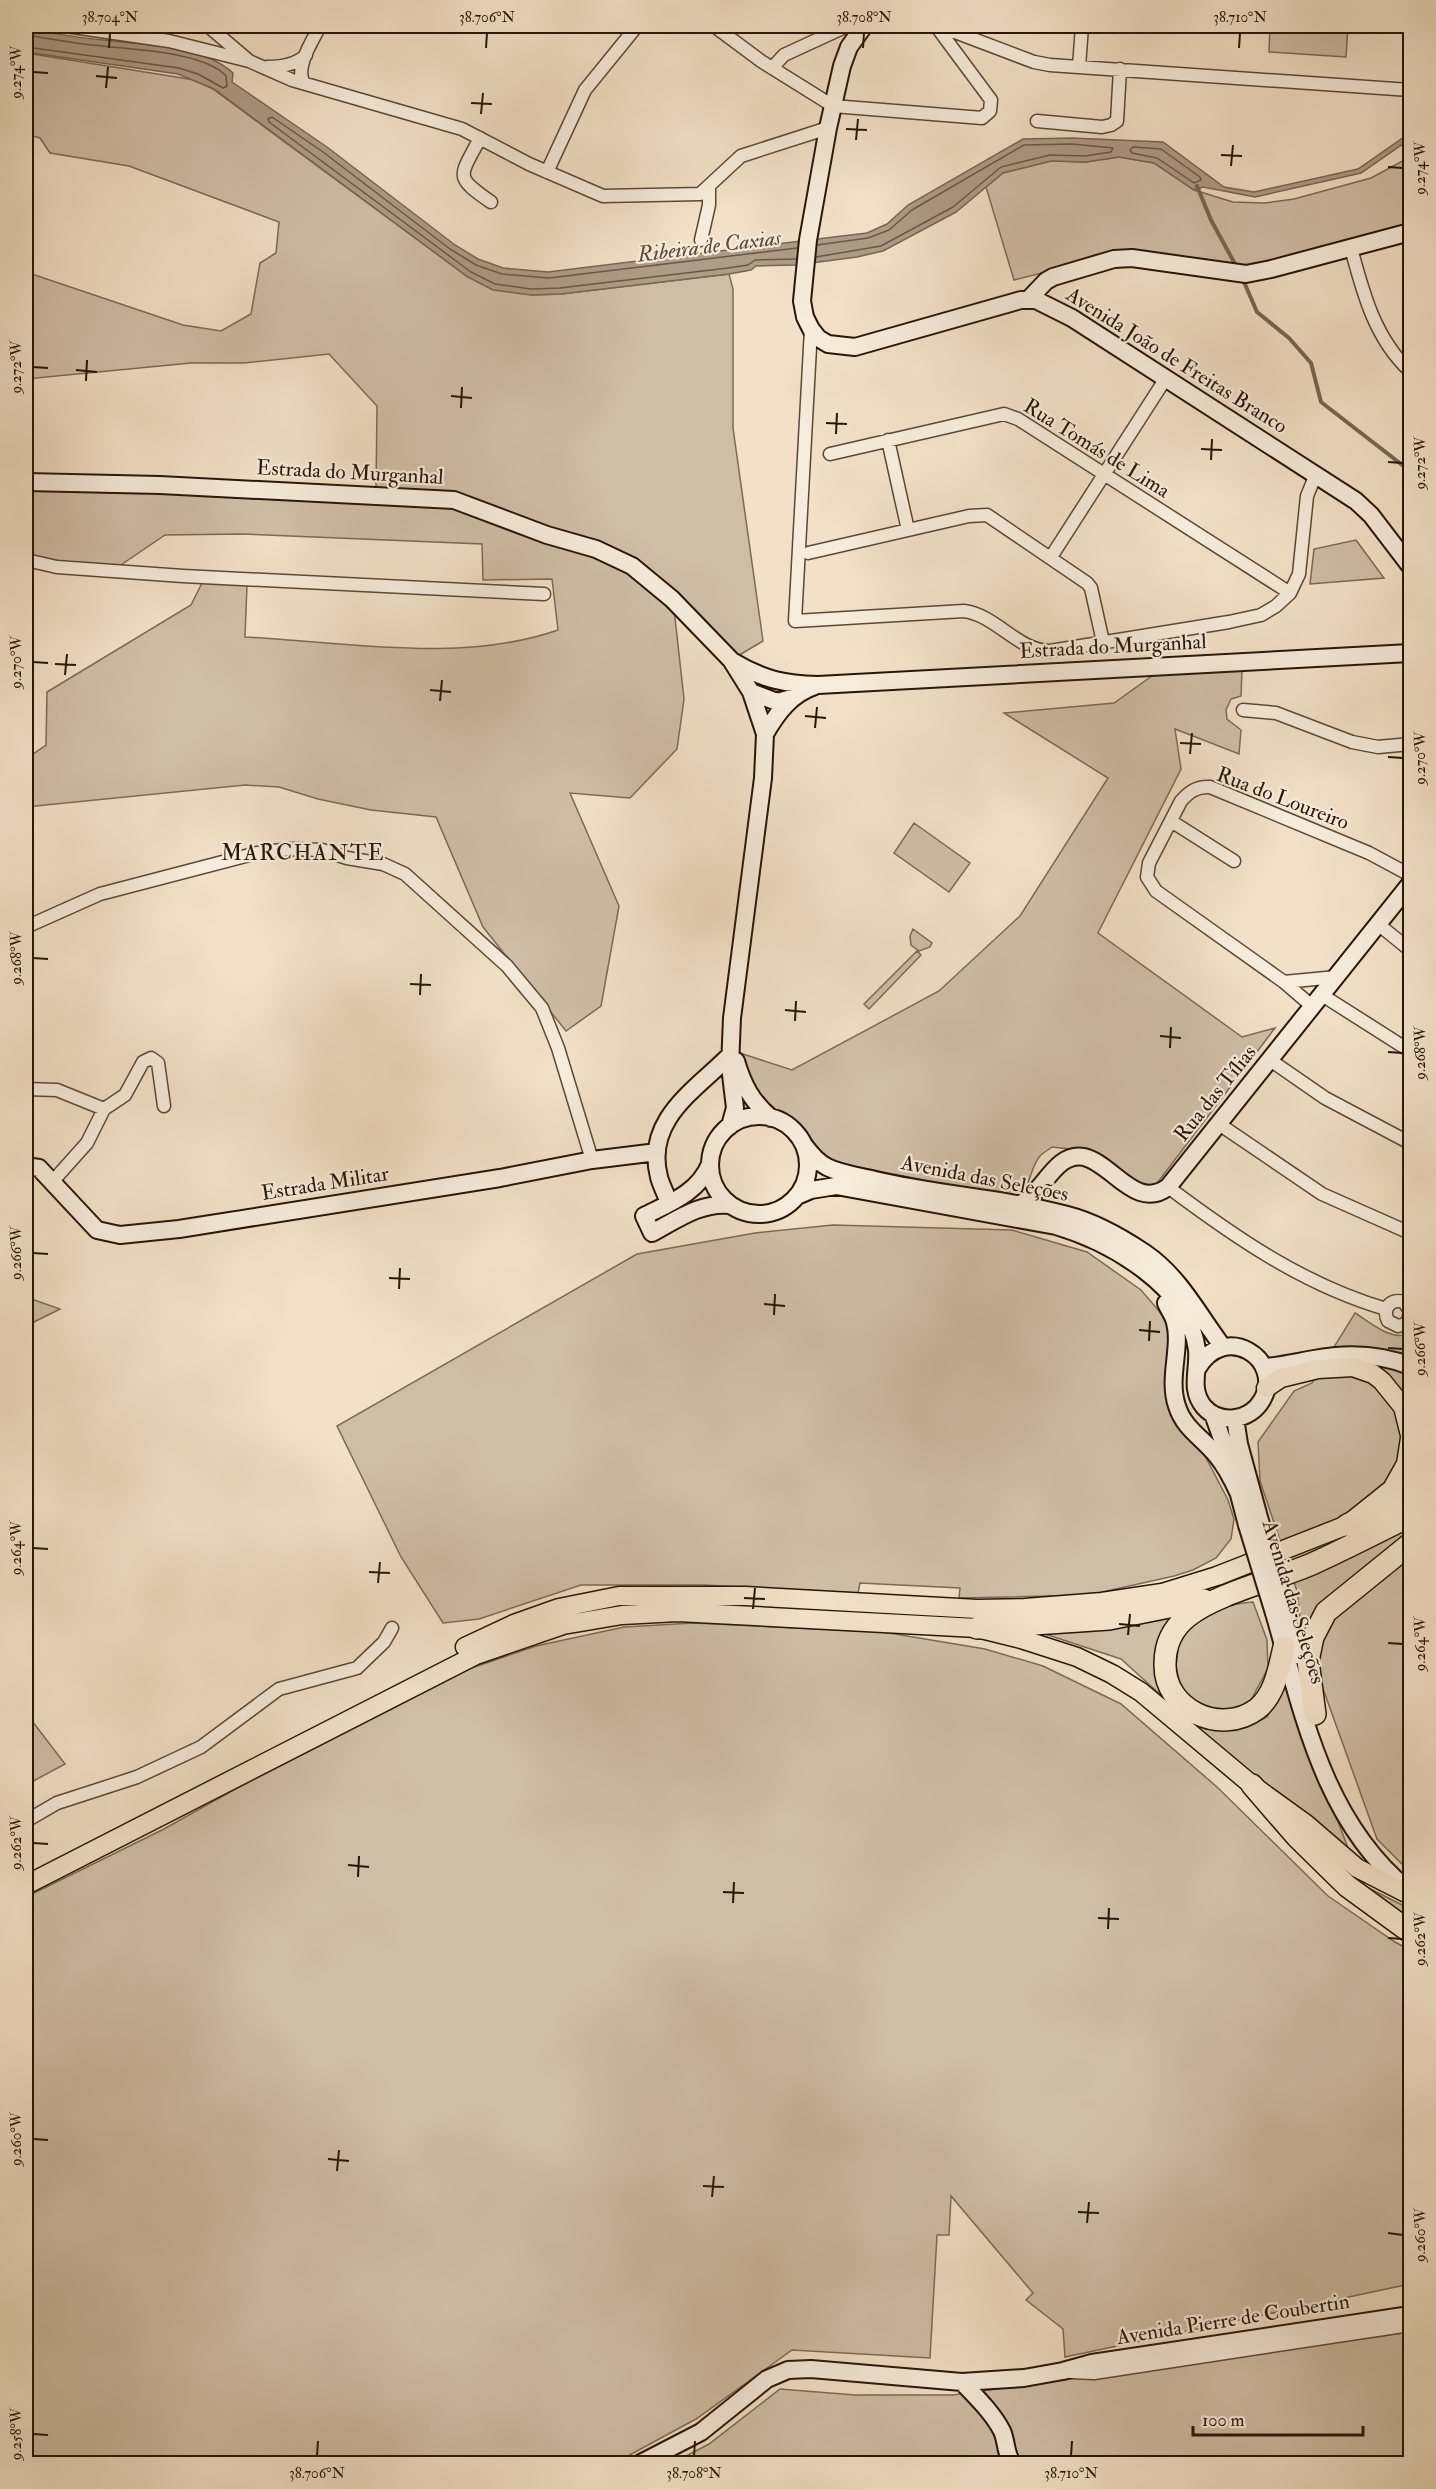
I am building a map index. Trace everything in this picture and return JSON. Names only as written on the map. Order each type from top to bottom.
[{"type":"highway","points":[[1347,1525],[1410,1495]]},
{"type":"highway","points":[[1284,1647],[1276,1683],[1259,1708],[1225,1722],[1204,1717],[1185,1706],[1168,1688],[1164,1665],[1168,1640],[1186,1617],[1232,1594],[1312,1564],[1410,1516]]},
{"type":"highway","points":[[1315,1714],[1308,1661],[1313,1636],[1326,1612],[1410,1544]]},
{"type":"highway","points":[[977,1628],[1109,1618],[1232,1594]]},
{"type":"highway","points":[[1252,1785],[1347,1887],[1410,1932]]},
{"type":"main road","points":[[26,1871],[469,1645],[514,1624],[559,1608],[620,1596],[745,1596],[977,1609],[1102,1602],[1162,1593],[1217,1576],[1347,1525],[1392,1489],[1406,1464],[1410,1437],[1403,1407],[1382,1381],[1373,1374],[1353,1367],[1318,1369],[1281,1378],[1266,1388]]},
{"type":"main road","points":[[26,1886],[476,1655],[563,1625],[622,1615],[678,1612],[977,1628],[1077,1657],[1112,1674],[1150,1699],[1252,1785],[1306,1824],[1357,1868],[1410,1894]]},
{"type":"street","points":[[67,26],[169,40],[249,61],[304,83],[462,129],[547,172],[603,196],[704,190],[741,156],[828,128]]},
{"type":"street","points":[[208,26],[249,61]]},
{"type":"street","points":[[304,83],[300,73],[320,26]]},
{"type":"street","points":[[547,172],[585,90],[637,26]]},
{"type":"street","points":[[714,26],[772,68],[833,106],[982,118],[990,111],[991,100],[938,26]]},
{"type":"street","points":[[772,68],[789,52],[847,26]]},
{"type":"street","points":[[864,26],[849,47],[833,106],[805,265],[802,301],[805,317],[811,329],[828,344],[855,347],[1029,299],[1053,277],[1114,259],[1132,258],[1246,273],[1271,269],[1410,232]]},
{"type":"street","points":[[938,26],[1034,62],[1410,90]]},
{"type":"street","points":[[1079,67],[1082,26]]},
{"type":"street","points":[[219,53],[228,51],[227,40]]},
{"type":"street","points":[[262,67],[280,67],[301,60],[307,54]]},
{"type":"street","points":[[1037,121],[1102,127],[1111,125],[1117,121],[1120,69]]},
{"type":"street","points":[[480,138],[464,171],[464,178],[466,185],[491,202]]},
{"type":"street","points":[[701,240],[709,205],[704,190]]},
{"type":"street","points":[[1352,248],[1362,289],[1383,339],[1410,371]]},
{"type":"street","name":"Avenida João de Freitas Branco","points":[[1029,299],[1042,302],[1072,318],[1316,474],[1365,508],[1410,566]]},
{"type":"street","points":[[811,329],[795,621],[964,611],[977,614],[1025,643],[1044,651],[1261,615],[1276,606],[1290,592],[1299,574],[1307,496],[1316,474]]},
{"type":"street","points":[[1051,557],[1166,378]]},
{"type":"street","name":"Rua Tomás de Lima","points":[[830,454],[1004,414],[1018,420],[1290,592]]},
{"type":"street","points":[[888,440],[908,530]]},
{"type":"street","name":"Estrada do Murganhal","points":[[26,482],[160,485],[454,500],[547,536],[596,549],[632,566],[672,599],[731,660],[751,692],[765,734]]},
{"type":"street","points":[[808,553],[969,516],[987,516],[1082,578],[1090,588],[1103,642]]},
{"type":"street","points":[[26,560],[57,567],[171,575],[544,594]]},
{"type":"street","name":"Estrada do Murganhal","points":[[751,692],[777,702],[789,691],[818,685],[1410,653]]},
{"type":"street","name":"Estrada do Murganhal","points":[[731,660],[789,691]]},
{"type":"street","points":[[731,1048],[746,1089],[754,1102],[771,1118],[794,1130],[804,1145],[807,1172],[797,1196],[783,1208],[766,1214],[747,1213],[730,1205],[718,1204],[700,1208],[652,1233],[644,1216],[698,1186],[705,1178],[714,1146],[730,1126],[735,1108],[731,1048],[735,991],[763,778],[765,734],[789,691]]},
{"type":"street","points":[[1243,710],[1276,713],[1352,742],[1378,747],[1410,744]]},
{"type":"street","name":"Rua do Loureiro","points":[[1410,875],[1369,853],[1210,787],[1203,787],[1187,794],[1149,863],[1147,877],[1150,884],[1185,912],[1284,982],[1410,1051]]},
{"type":"street","points":[[1171,820],[1234,861]]},
{"type":"street","points":[[26,927],[100,894],[257,853],[290,849],[322,850],[347,858],[382,864],[405,874],[507,966],[542,1008],[558,1048],[592,1160]]},
{"type":"street","name":"Rua das Tílias","points":[[1168,1187],[1410,884]]},
{"type":"street","points":[[1378,924],[1410,950]]},
{"type":"street","points":[[1284,982],[1336,977]]},
{"type":"street","points":[[669,1203],[659,1177],[657,1152],[662,1131],[671,1112],[686,1093],[702,1080],[731,1048]]},
{"type":"street","points":[[53,1181],[87,1143],[104,1109],[125,1095],[143,1062],[151,1058],[158,1063],[164,1106]]},
{"type":"street","points":[[1270,1060],[1325,1098],[1410,1143]]},
{"type":"street","points":[[702,1080],[720,1077],[729,1082],[732,1088]]},
{"type":"street","points":[[26,1089],[57,1090],[104,1109]]},
{"type":"street","points":[[730,1126],[745,1118],[771,1118]]},
{"type":"street","points":[[1219,1124],[1322,1194],[1410,1233]]},
{"type":"street","name":"Avenida das Seleções","points":[[804,1145],[814,1157],[832,1169],[940,1194],[1020,1204],[1065,1214],[1109,1232],[1154,1260],[1185,1291],[1223,1347]]},
{"type":"street","name":"Estrada Militar","points":[[26,1166],[39,1168],[97,1230],[120,1235],[214,1224],[500,1178],[592,1160],[657,1152]]},
{"type":"street","points":[[1020,1204],[1034,1196],[1050,1175],[1068,1159],[1077,1157],[1095,1162],[1142,1193],[1156,1194],[1168,1187],[1232,1235],[1281,1265],[1348,1298],[1386,1310]]},
{"type":"street","points":[[710,1164],[711,1174],[718,1191],[730,1205]]},
{"type":"street","points":[[1050,1175],[1051,1198],[1056,1207],[1065,1214]]},
{"type":"street","name":"Avenida das Seleções","points":[[797,1196],[811,1190],[836,1186],[1056,1226],[1076,1232],[1118,1252],[1170,1294],[1191,1328],[1197,1352],[1195,1390],[1205,1408],[1213,1414],[1238,1492],[1254,1523]]},
{"type":"street","points":[[1155,1280],[1174,1320],[1176,1336],[1173,1393],[1178,1409],[1186,1425],[1216,1454],[1228,1471],[1238,1492]]},
{"type":"street","points":[[1400,1300],[1407,1304],[1410,1313],[1406,1324],[1394,1326],[1386,1317],[1386,1310],[1391,1302],[1400,1300]]},
{"type":"street","points":[[1197,1369],[1212,1351],[1235,1346],[1257,1357],[1264,1367],[1266,1388],[1263,1399],[1256,1408],[1246,1415],[1235,1418],[1224,1418],[1213,1414]]},
{"type":"street","points":[[1264,1367],[1342,1355],[1370,1356],[1410,1366]]},
{"type":"street","name":"Avenida das Seleções","points":[[1235,1418],[1254,1523],[1279,1611],[1315,1714],[1337,1801]]},
{"type":"street","name":"Avenida das Seleções","points":[[1279,1611],[1284,1647],[1314,1752],[1347,1822],[1361,1843],[1410,1894]]},
{"type":"street","points":[[26,1821],[57,1803],[137,1777],[201,1748],[279,1689],[357,1668],[384,1642],[392,1628]]},
{"type":"street","name":"Avenida Pierre de Coubertin","points":[[639,2463],[701,2432],[767,2379],[788,2370],[812,2369],[962,2382],[1024,2378],[1092,2363],[1410,2315]]},
{"type":"street","name":"Avenida Pierre de Coubertin","points":[[1063,2371],[1094,2373],[1410,2325]]},
{"type":"street","points":[[962,2382],[980,2401],[1003,2433],[1006,2450],[1013,2463]]},
{"type":"shaded area","points":[[1270,26],[1348,26],[1346,57],[1269,52]]},
{"type":"shaded area","points":[[26,53],[195,80],[213,89],[468,277],[531,295],[561,294],[729,274],[733,289],[733,428],[763,641],[731,660],[673,600],[684,699],[677,749],[630,798],[570,793],[619,906],[601,1006],[566,1031],[483,927],[436,817],[371,810],[318,799],[279,787],[245,785],[26,807],[26,759],[46,745],[47,692],[191,605],[202,583],[247,585],[245,637],[362,646],[443,648],[482,646],[521,640],[558,630],[552,579],[483,580],[482,544],[241,534],[165,535],[112,571],[26,560],[26,482],[376,488],[377,406],[329,354],[244,363],[191,363],[26,379],[26,272],[183,325],[221,331],[251,314],[260,263],[276,253],[279,222],[129,166],[50,153],[40,138],[26,134]]},
{"type":"shaded area","points":[[1119,157],[1154,163],[1194,190],[1233,202],[1265,203],[1294,199],[1371,178],[1410,157],[1410,228],[1247,269],[1126,252],[1014,280],[986,187],[1003,173],[1051,161],[1086,162]]},
{"type":"shaded area","points":[[1356,540],[1384,578],[1310,584],[1314,549]]},
{"type":"shaded area","points":[[1242,669],[1241,696],[1231,699],[1226,710],[1227,719],[1241,730],[1239,754],[1175,729],[1181,769],[1098,933],[1242,1037],[1275,1028],[1158,1182],[1144,1189],[1088,1151],[1052,1147],[1036,1161],[1027,1185],[1015,1198],[827,1161],[804,1129],[768,1109],[739,1063],[740,1053],[792,1070],[939,991],[1020,916],[1108,778],[1004,713],[1114,703],[1152,676]]},
{"type":"shaded area","points":[[914,823],[970,863],[949,892],[894,853]]},
{"type":"shaded area","points":[[913,929],[932,943],[930,947],[919,951],[911,945],[910,936]]},
{"type":"shaded area","points":[[917,951],[921,955],[869,1009],[864,1004]]},
{"type":"shaded area","points":[[833,1225],[1012,1230],[1087,1252],[1141,1290],[1171,1325],[1183,1402],[1200,1446],[1228,1500],[1234,1519],[1231,1539],[1216,1558],[1193,1570],[1174,1576],[1089,1595],[959,1598],[960,1588],[860,1583],[858,1593],[704,1585],[581,1585],[479,1619],[443,1623],[401,1557],[337,1426],[637,1254],[755,1233]]},
{"type":"shaded area","points":[[26,1297],[60,1309],[26,1326]]},
{"type":"shaded area","points":[[1355,1313],[1389,1333],[1403,1335],[1410,1333],[1410,1872],[1377,1839],[1302,1635],[1297,1591],[1260,1481],[1258,1442],[1294,1391],[1312,1383]]},
{"type":"shaded area","points":[[1253,1602],[1267,1640],[1268,1668],[1250,1702],[1226,1712],[1200,1709],[1181,1689],[1176,1666],[1180,1634],[1223,1608]]},
{"type":"shaded area","points":[[1173,1614],[1160,1640],[1161,1688],[1214,1728],[1247,1727],[1267,1717],[1286,1684],[1348,1848],[1248,1774],[1121,1659],[1042,1633]]},
{"type":"shaded area","points":[[693,1623],[883,1632],[985,1649],[1043,1666],[1121,1704],[1217,1787],[1328,1896],[1410,1950],[1410,2284],[1065,2357],[1063,2329],[1026,2300],[1033,2293],[951,2196],[949,2235],[937,2235],[930,2358],[792,2350],[696,2419],[626,2457],[603,2464],[26,2464],[26,1897],[164,1829],[264,1773],[454,1674],[536,1646],[624,1627]]},
{"type":"shaded area","points":[[26,1713],[65,1764],[26,1785]]},
{"type":"shaded area","points":[[1353,1880],[1410,1909],[1410,1920]]},
{"type":"shaded area","points":[[1410,2332],[1410,2463],[671,2464],[709,2444],[780,2389],[855,2395],[953,2395]]},
{"type":"water","name":"Ribeira de Caxias","points":[[26,29],[154,45],[206,57],[233,73],[232,82],[327,147],[455,245],[478,259],[503,268],[548,272],[867,233],[887,224],[908,205],[1023,139],[1072,138],[1163,142],[1224,187],[1254,192],[1358,169],[1410,133],[1410,139],[1361,173],[1255,197],[1203,187],[1194,190],[1154,163],[1119,157],[1086,162],[1051,161],[1003,173],[956,212],[883,251],[796,265],[756,266],[751,270],[729,274],[561,294],[531,295],[493,290],[468,277],[214,89],[178,74],[26,52]]},
{"type":"waterway","points":[[1197,186],[1211,220],[1235,264]]},
{"type":"waterway","points":[[1244,282],[1257,312],[1289,338],[1311,363],[1321,402],[1410,471]]},
{"type":"district","name":"MARCHANTE","points":[[303,852]]}]
